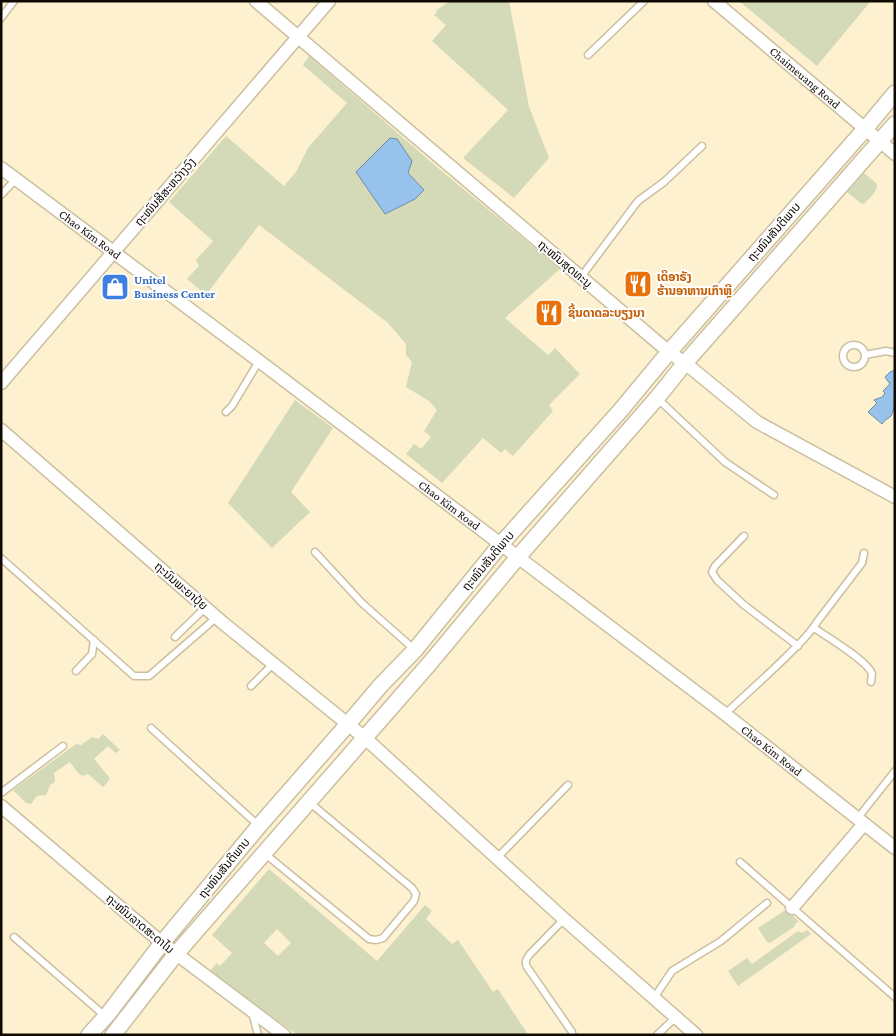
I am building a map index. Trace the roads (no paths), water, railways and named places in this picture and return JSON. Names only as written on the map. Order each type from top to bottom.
[{"type":"street","name":"ຖະໜົນສຸດທະນູ","points":[[256,1],[669,352],[757,422],[895,497]]},
{"type":"street","name":"ຖະໜົນສີສະຫວ່າງວົງ","points":[[1,383],[330,1]]},
{"type":"street","name":"Chaimeuang Road","points":[[714,1],[895,154]]},
{"type":"street","name":"ຖະໜົນສັນຕິພາບ","points":[[89,1035],[259,826],[381,685],[415,650],[501,544],[620,411],[669,352],[895,93]]},
{"type":"street","name":"ຖະໜົນສັນຕິພາບ","points":[[117,1034],[176,954],[366,738],[518,557],[657,398],[685,363],[895,124]]},
{"type":"street","name":"Chao Kim Road","points":[[1,168],[260,361],[725,714],[895,848]]},
{"type":"street","name":"ຖະນົນພະຍາປຸ້ຍ","points":[[1,430],[206,608],[366,738],[564,919],[696,1035]]},
{"type":"street","name":"ຖະໜົນລາດສະດາໄນ","points":[[1,806],[162,943],[284,1035]]},
{"type":"street","points":[[792,908],[860,822]]},
{"type":"lane","points":[[1,18],[14,1]]},
{"type":"lane","points":[[588,55],[644,1]]},
{"type":"lane","points":[[581,277],[638,201],[664,182],[702,146]]},
{"type":"lane","points":[[1,195],[16,179]]},
{"type":"lane","points":[[865,355],[886,351],[895,353]]},
{"type":"lane","points":[[226,412],[232,406],[260,361]]},
{"type":"lane","points":[[657,398],[725,462],[774,494]]},
{"type":"lane","points":[[744,536],[715,566],[712,572],[717,580],[744,604],[798,646]]},
{"type":"lane","points":[[315,552],[362,603],[415,650]]},
{"type":"lane","points":[[725,714],[798,646],[814,628],[862,564],[864,553]]},
{"type":"lane","points":[[1,558],[134,676],[149,676],[217,617]]},
{"type":"lane","points":[[175,637],[206,608]]},
{"type":"lane","points":[[814,628],[851,652],[867,666],[872,674],[871,682]]},
{"type":"lane","points":[[76,671],[92,654],[94,640]]},
{"type":"lane","points":[[251,686],[273,664]]},
{"type":"lane","points":[[151,728],[259,826]]},
{"type":"lane","points":[[1,793],[63,746]]},
{"type":"lane","points":[[860,822],[895,771]]},
{"type":"lane","points":[[497,858],[568,785]]},
{"type":"lane","points":[[264,853],[369,938],[376,940],[383,938],[414,901],[416,894],[412,888],[309,802]]},
{"type":"lane","points":[[740,862],[895,997]]},
{"type":"lane","points":[[654,998],[672,971],[721,941],[767,903]]},
{"type":"lane","points":[[564,919],[528,957],[526,963],[527,968],[572,1032],[572,1035]]},
{"type":"lane","points":[[14,937],[106,1016]]},
{"type":"lane","points":[[251,1011],[258,1035]]},
{"type":"lane","points":[[657,1035],[676,1016]]},
{"type":"water","points":[[390,138],[397,139],[412,161],[408,173],[424,190],[415,199],[385,214],[356,172]]},
{"type":"water","points":[[895,370],[893,412],[882,424],[868,412],[877,403],[874,400],[882,397],[885,393],[883,391],[890,384],[885,377]]},
{"type":"place","name":"ເດິອາຣັງ ຮ້ານອາຫານເກົາຫຼີ","points":[[638,284]]},
{"type":"place","name":"Unitel Business Center","points":[[115,287]]},
{"type":"place","name":"ຊີ້ນດາດລະບຽງນາ","points":[[549,313]]}]
